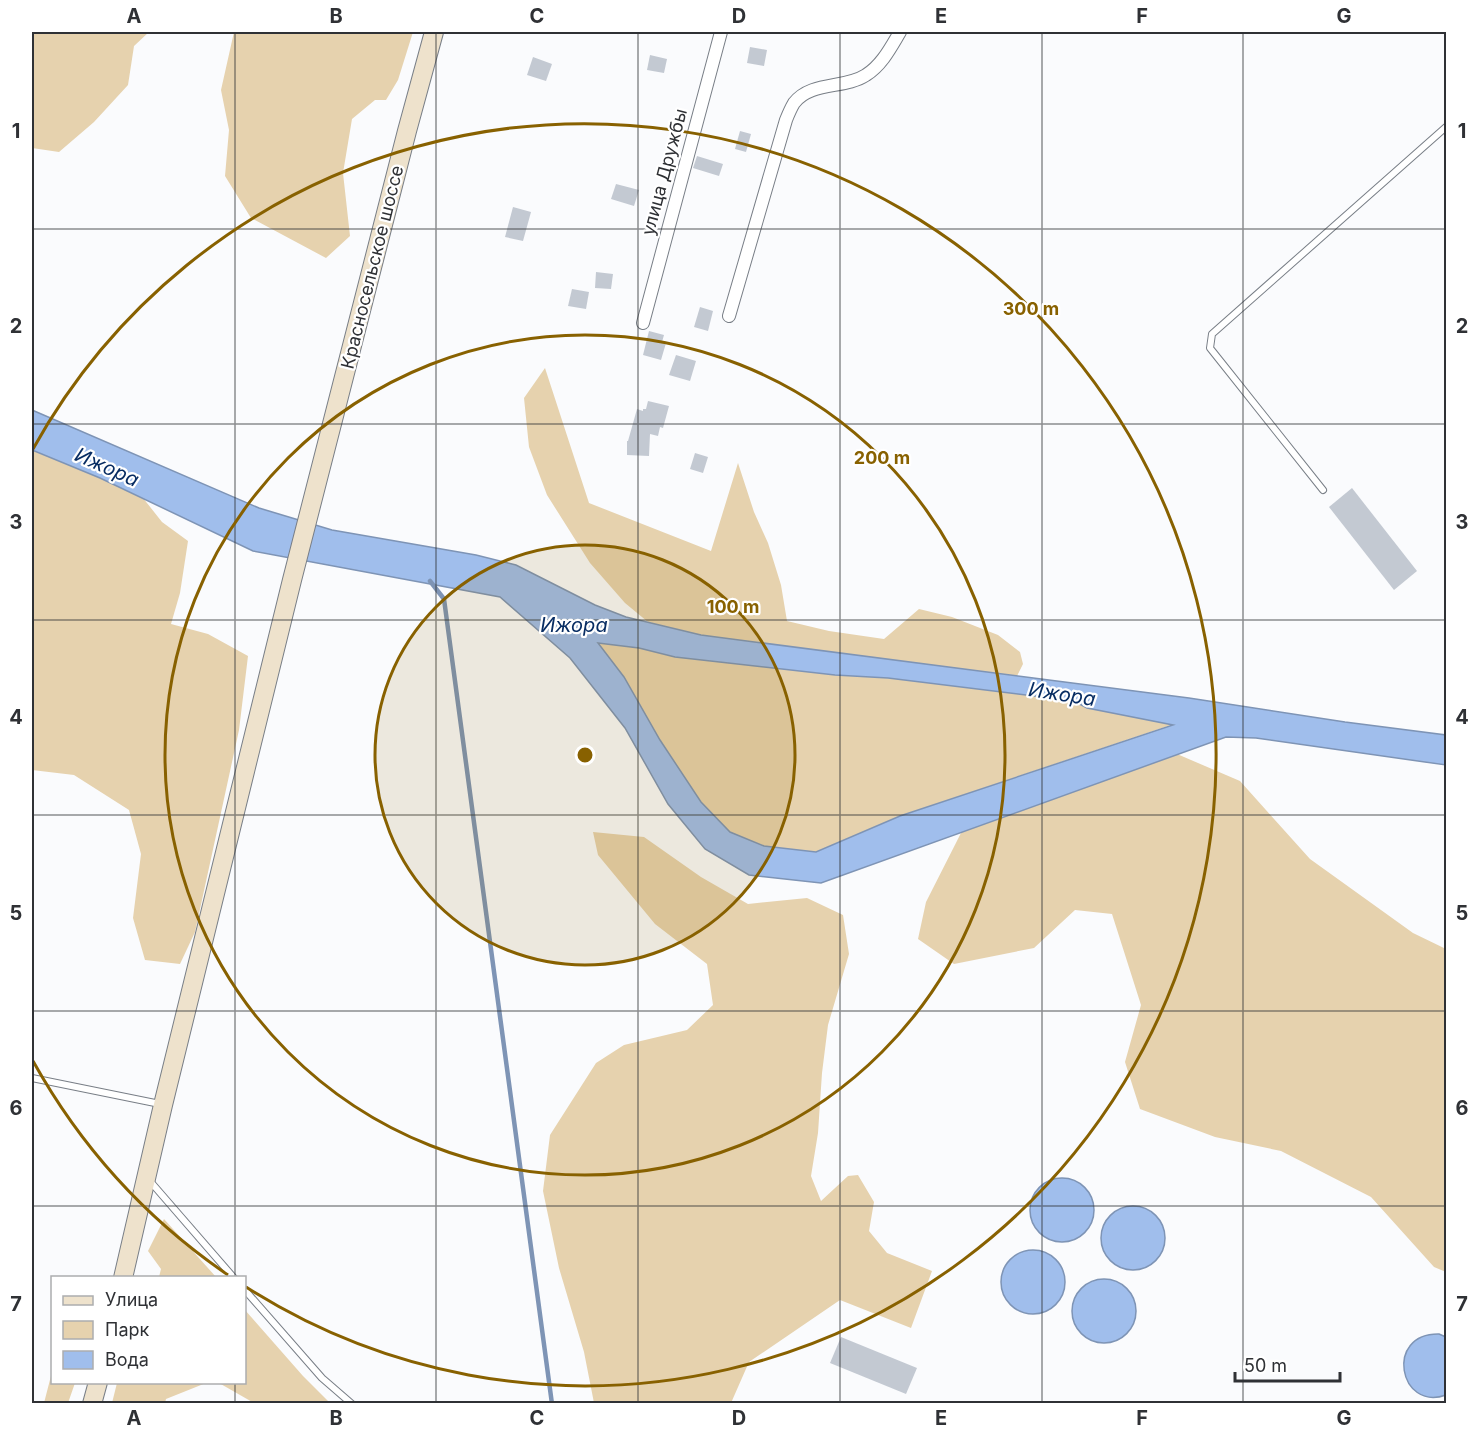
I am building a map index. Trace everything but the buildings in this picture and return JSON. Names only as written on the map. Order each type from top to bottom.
[{"type":"main road","name":"Красносельское шоссе","points":[[123,1276],[163,1105],[292,580],[434,32]]},
{"type":"main road","points":[[92,1404],[98,1384]]},
{"type":"street","name":"улица Дружбы","points":[[643,323],[722,32]]},
{"type":"street","points":[[729,316],[786,120],[795,102],[805,94],[826,86],[846,83],[866,75],[882,60],[900,32]]},
{"type":"lane","points":[[1323,490],[1210,348],[1212,334],[1446,127]]},
{"type":"lane","points":[[32,1078],[163,1105]]},
{"type":"lane","points":[[147,1178],[232,1276]]},
{"type":"lane","points":[[246,1291],[322,1378],[352,1404]]},
{"type":"green space","points":[[32,32],[149,32],[134,46],[128,85],[94,122],[59,152],[32,148]]},
{"type":"green space","points":[[234,32],[413,32],[398,80],[386,100],[375,100],[352,119],[343,173],[350,236],[326,258],[251,218],[225,176],[229,130],[221,90]]},
{"type":"green space","points":[[545,368],[589,503],[711,551],[738,463],[754,512],[768,543],[781,585],[787,621],[829,631],[884,639],[919,609],[952,617],[998,635],[1020,652],[1023,664],[1017,676],[701,635],[648,622],[625,603],[590,563],[547,495],[529,447],[524,398]]},
{"type":"green space","points":[[32,450],[143,498],[162,522],[188,541],[180,593],[171,624],[208,634],[248,656],[239,730],[195,932],[180,964],[145,960],[133,918],[141,854],[129,810],[74,775],[32,770]]},
{"type":"green space","points":[[597,642],[639,648],[675,657],[835,675],[888,678],[1074,701],[1087,708],[1174,724],[900,816],[816,852],[764,846],[730,832],[701,802],[660,740],[624,677]]},
{"type":"green space","points":[[1177,754],[1240,781],[1310,859],[1413,933],[1446,949],[1446,1272],[1434,1267],[1371,1197],[1281,1151],[1215,1137],[1140,1109],[1125,1062],[1141,1005],[1112,914],[1075,910],[1034,948],[954,964],[918,939],[926,902],[962,831]]},
{"type":"green space","points":[[593,832],[644,837],[701,877],[748,904],[807,898],[843,915],[849,954],[828,1025],[818,1133],[811,1176],[821,1201],[848,1176],[858,1175],[874,1202],[869,1231],[887,1253],[932,1271],[911,1328],[840,1300],[749,1362],[731,1403],[594,1403],[584,1352],[559,1268],[543,1191],[550,1135],[596,1063],[624,1045],[687,1030],[713,1005],[707,964],[655,924],[598,855]]},
{"type":"green space","points":[[164,1219],[215,1276],[159,1276],[161,1269],[148,1251]]},
{"type":"green space","points":[[246,1311],[330,1403],[254,1403],[221,1384],[246,1384]]},
{"type":"green space","points":[[51,1376],[51,1384],[75,1384],[68,1403],[44,1403]]},
{"type":"green space","points":[[117,1384],[204,1384],[166,1399],[165,1403],[112,1403]]},
{"type":"water","name":"Ижора","points":[[32,410],[259,508],[332,530],[476,555],[516,565],[595,605],[626,617],[701,635],[1189,698],[1446,735],[1446,765],[1256,738],[1226,737],[821,883],[749,875],[705,849],[668,804],[625,728],[570,658],[500,597],[253,551],[100,478],[32,450]],"holes":[[[598,643],[639,648],[675,657],[835,675],[888,678],[1074,701],[1087,708],[1173,725],[900,816],[816,852],[764,846],[730,832],[701,802],[660,740],[624,677]]]},
{"type":"water","points":[[1062,1178],[1080,1184],[1088,1192],[1094,1210],[1088,1228],[1080,1236],[1062,1242],[1044,1236],[1036,1228],[1030,1210],[1036,1192],[1044,1184]]},
{"type":"water","points":[[1133,1206],[1151,1212],[1159,1220],[1165,1238],[1159,1256],[1151,1264],[1133,1270],[1115,1264],[1107,1256],[1101,1238],[1107,1220],[1115,1212]]},
{"type":"water","points":[[1033,1250],[1051,1256],[1059,1264],[1065,1282],[1059,1300],[1051,1308],[1033,1314],[1015,1308],[1007,1300],[1001,1282],[1007,1264],[1015,1256]]},
{"type":"water","points":[[1104,1279],[1122,1285],[1130,1293],[1136,1311],[1130,1329],[1122,1337],[1104,1343],[1086,1337],[1078,1329],[1072,1311],[1078,1293],[1086,1285]]},
{"type":"water","points":[[1439,1334],[1446,1337],[1446,1395],[1430,1397],[1417,1392],[1409,1383],[1404,1370],[1405,1357],[1410,1346],[1422,1337]]},
{"type":"waterway","points":[[430,581],[444,599],[552,1404]]}]
